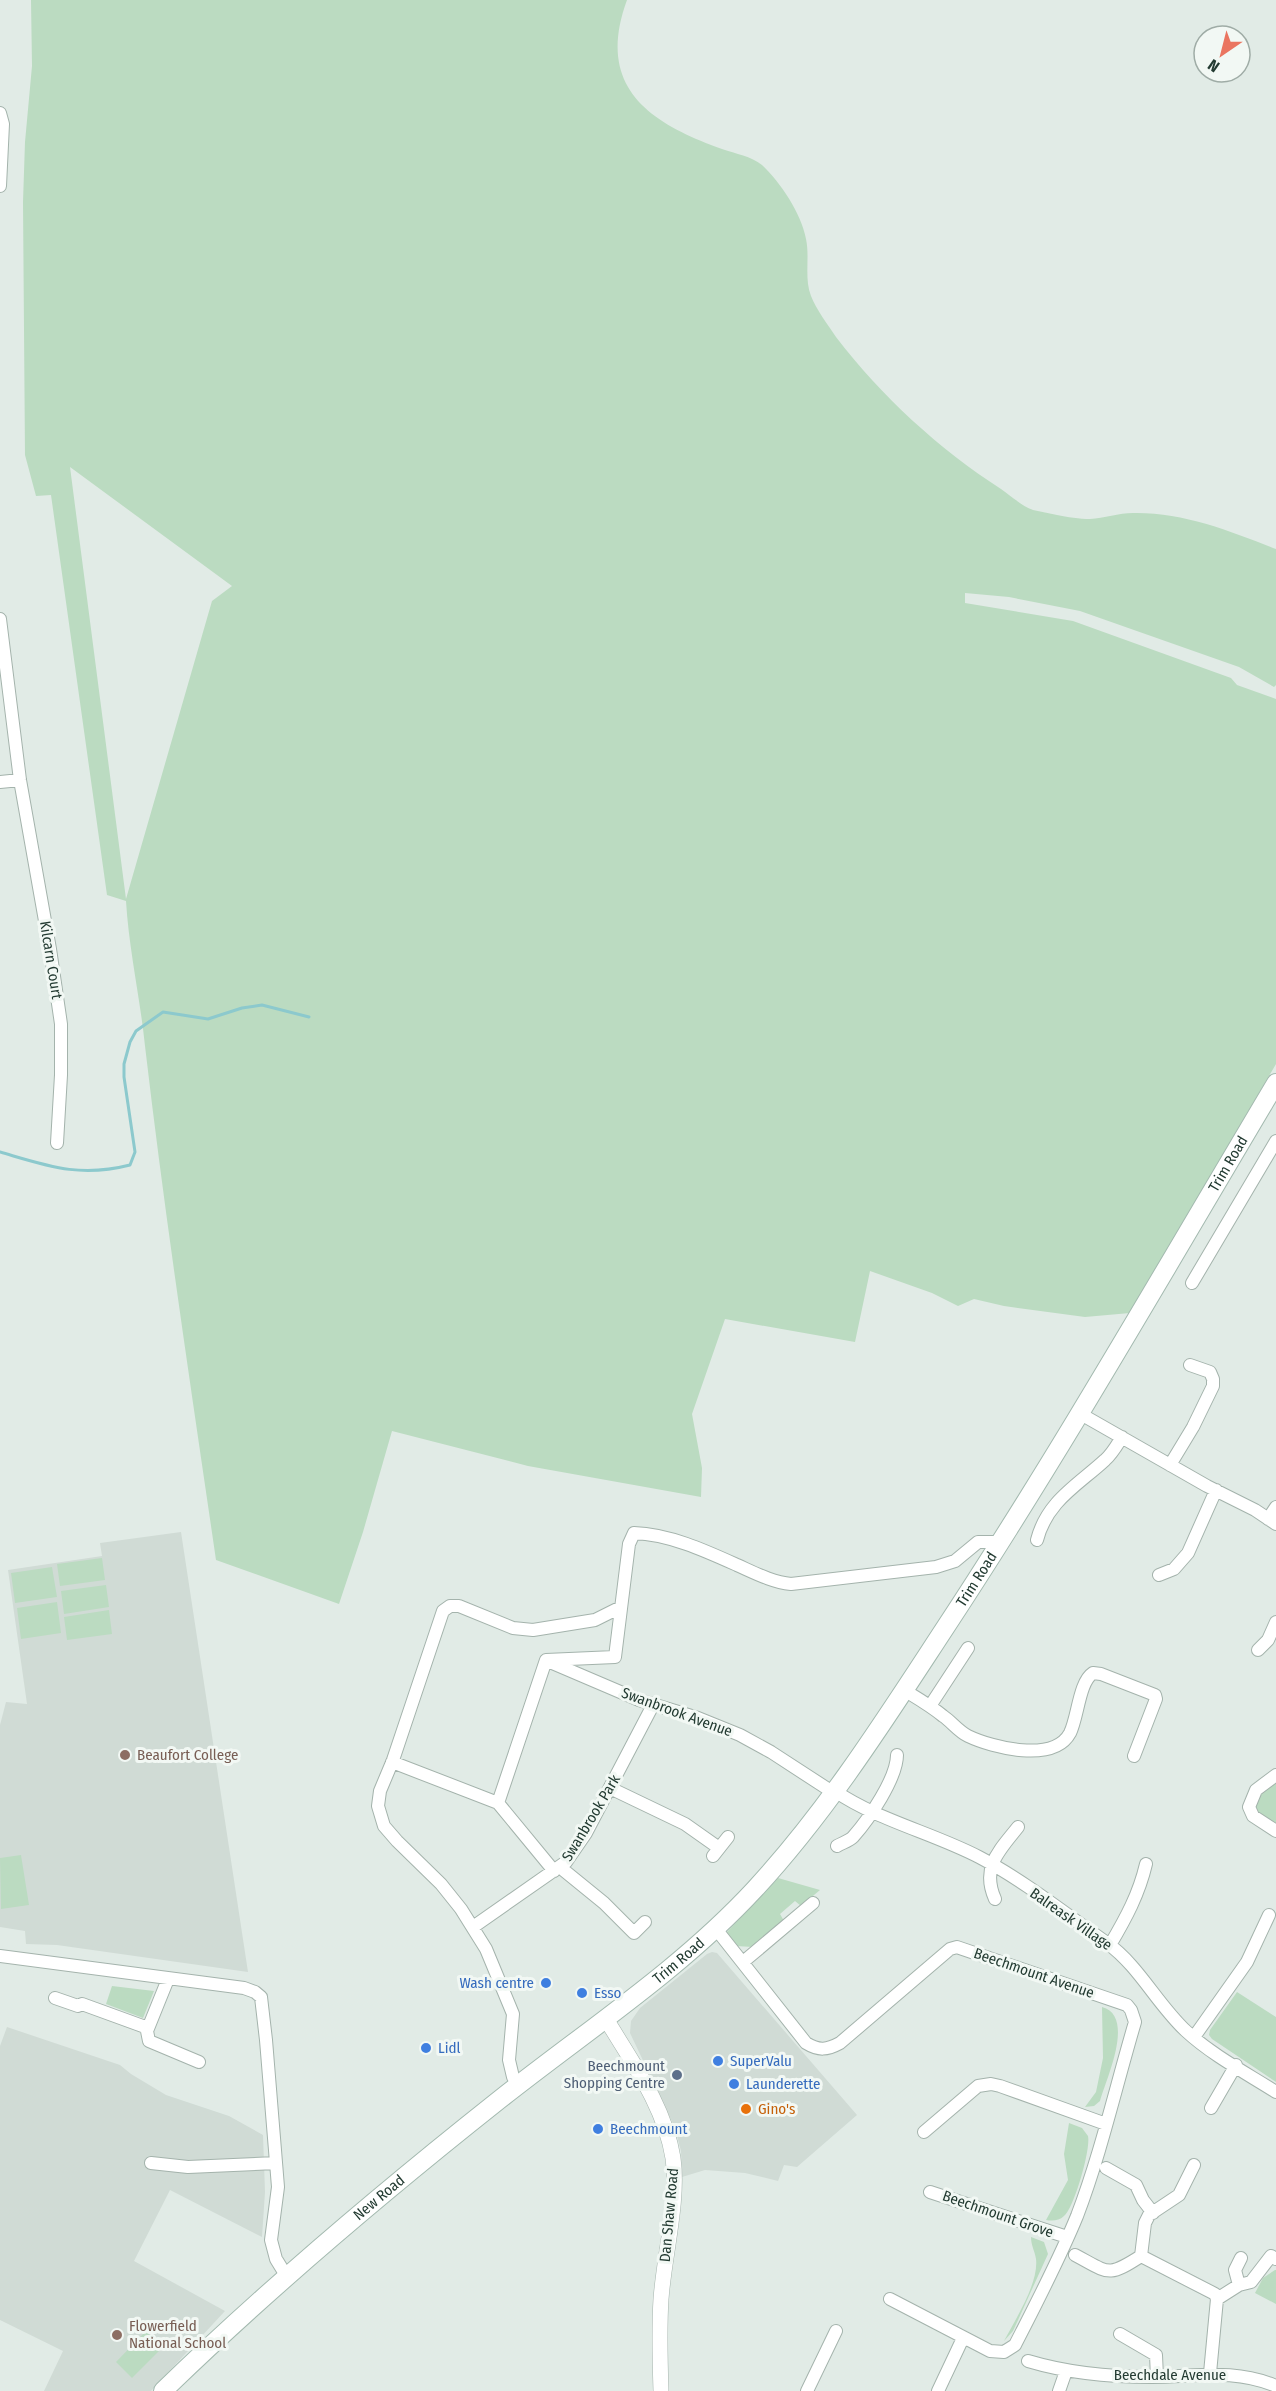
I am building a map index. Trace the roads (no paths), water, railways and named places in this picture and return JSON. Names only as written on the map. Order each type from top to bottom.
[{"type":"main road","name":"Trim Road","points":[[606,2019],[716,1929],[757,1887],[834,1792],[904,1690],[1000,1542],[1080,1413],[1276,1083]]},
{"type":"main road","name":"New Road","points":[[163,2391],[224,2332],[287,2277],[518,2085],[606,2019]]},
{"type":"street","points":[[0,113],[3,123],[0,186]]},
{"type":"street","name":"Kilcarn Court","points":[[0,619],[20,780],[61,1024],[57,1143]]},
{"type":"street","points":[[0,782],[20,780]]},
{"type":"street","points":[[1192,1283],[1276,1142]]},
{"type":"street","points":[[1170,1465],[1203,1409],[1213,1386],[1214,1379],[1210,1372],[1190,1365]]},
{"type":"street","points":[[1080,1413],[1272,1521],[1276,1507]]},
{"type":"street","points":[[1037,1540],[1044,1518],[1074,1485],[1106,1460],[1122,1437]]},
{"type":"street","points":[[1159,1575],[1174,1569],[1188,1552],[1216,1490]]},
{"type":"street","points":[[498,1803],[546,1660],[615,1657],[629,1544],[634,1533],[660,1536],[711,1553],[777,1583],[791,1584],[936,1567],[955,1561],[978,1542],[1000,1542]]},
{"type":"street","points":[[518,2085],[513,2078],[509,2060],[514,2023],[510,2005],[491,1960],[473,1928],[441,1884],[384,1826],[378,1806],[380,1791],[443,1611],[450,1606],[459,1606],[513,1628],[533,1630],[595,1620],[621,1607]]},
{"type":"street","points":[[1258,1650],[1268,1640],[1276,1622]]},
{"type":"street","points":[[930,1706],[968,1648]]},
{"type":"street","name":"Swanbrook Avenue","points":[[546,1660],[653,1705],[698,1718],[748,1739],[834,1792]]},
{"type":"street","points":[[904,1690],[930,1706],[969,1737],[993,1744],[1043,1751],[1052,1749],[1066,1739],[1074,1722],[1085,1681],[1092,1673],[1101,1674],[1155,1695],[1156,1699],[1134,1756]]},
{"type":"street","name":"Swanbrook Park","points":[[473,1928],[557,1870],[576,1849],[653,1705]]},
{"type":"street","points":[[837,1846],[853,1837],[872,1811],[895,1770],[897,1755]]},
{"type":"street","points":[[392,1762],[498,1803],[557,1870],[604,1903],[634,1933],[645,1922]]},
{"type":"street","points":[[1276,1775],[1256,1790],[1249,1807],[1259,1822],[1276,1832]]},
{"type":"street","points":[[610,1788],[685,1824],[716,1852],[728,1837]]},
{"type":"street","name":"Balreask Village","points":[[834,1792],[850,1802],[942,1840],[992,1865],[1110,1945],[1124,1957],[1172,2016],[1194,2037],[1276,2092]]},
{"type":"street","points":[[994,1899],[988,1877],[992,1865],[1018,1827]]},
{"type":"street","points":[[1110,1945],[1135,1902],[1146,1864]]},
{"type":"street","points":[[743,1962],[813,1903]]},
{"type":"street","points":[[1194,2037],[1247,1962],[1269,1915]]},
{"type":"street","name":"Beechmount Avenue","points":[[716,1929],[806,2043],[819,2049],[826,2049],[840,2043],[950,1949],[957,1947],[1127,2005],[1131,2010],[1135,2022],[1076,2217],[1015,2345],[1010,2350],[998,2353],[963,2338],[890,2298]]},
{"type":"street","points":[[0,1956],[244,1988],[261,1996],[278,2187],[271,2240],[276,2259],[287,2277]]},
{"type":"street","points":[[168,1979],[147,2031],[149,2041],[199,2062]]},
{"type":"street","points":[[56,1998],[78,2006],[82,2004],[148,2028]]},
{"type":"street","name":"Dan Shaw Road","points":[[606,2019],[651,2096],[665,2128],[673,2157],[673,2195],[661,2300],[661,2391]]},
{"type":"street","points":[[1211,2108],[1236,2065]]},
{"type":"street","points":[[924,2132],[983,2084],[1000,2086],[1106,2124]]},
{"type":"street","points":[[151,2163],[188,2168],[276,2163]]},
{"type":"street","points":[[1075,2255],[1108,2273],[1119,2271],[1141,2256],[1145,2223],[1153,2213],[1179,2195],[1194,2165]]},
{"type":"street","points":[[1106,2168],[1136,2185],[1143,2200],[1153,2213]]},
{"type":"street","name":"Beechmount Grove","points":[[930,2192],[1067,2237]]},
{"type":"street","points":[[1141,2256],[1211,2290],[1217,2299],[1210,2373]]},
{"type":"street","points":[[1217,2299],[1239,2285],[1251,2282],[1271,2256],[1276,2259]]},
{"type":"street","points":[[1239,2285],[1235,2270],[1241,2258]]},
{"type":"street","points":[[807,2391],[836,2331]]},
{"type":"street","points":[[1120,2334],[1156,2355],[1157,2377]]},
{"type":"street","points":[[938,2391],[963,2338]]},
{"type":"street","name":"Beechdale Avenue","points":[[1028,2361],[1066,2371],[1157,2377],[1210,2373],[1252,2377],[1276,2386]]},
{"type":"street","points":[[1059,2391],[1066,2371]]},
{"type":"waterway","points":[[0,1152],[64,1169],[112,1169],[130,1165],[135,1152],[124,1064],[130,1042],[136,1031],[163,1012],[208,1019],[242,1008],[262,1005],[309,1017]]},
{"type":"place","name":"Beaufort College","points":[[125,1755]]},
{"type":"place","name":"Wash centre","points":[[546,1983]]},
{"type":"place","name":"Esso","points":[[582,1993]]},
{"type":"place","name":"Lidl","points":[[426,2048]]},
{"type":"place","name":"SuperValu","points":[[718,2061]]},
{"type":"place","name":"Beechmount Shopping Centre","points":[[677,2075]]},
{"type":"place","name":"Launderette","points":[[734,2084]]},
{"type":"place","name":"Gino's","points":[[746,2109]]},
{"type":"place","name":"Beechmount","points":[[598,2129]]},
{"type":"place","name":"Flowerfield National School","points":[[117,2335]]}]
